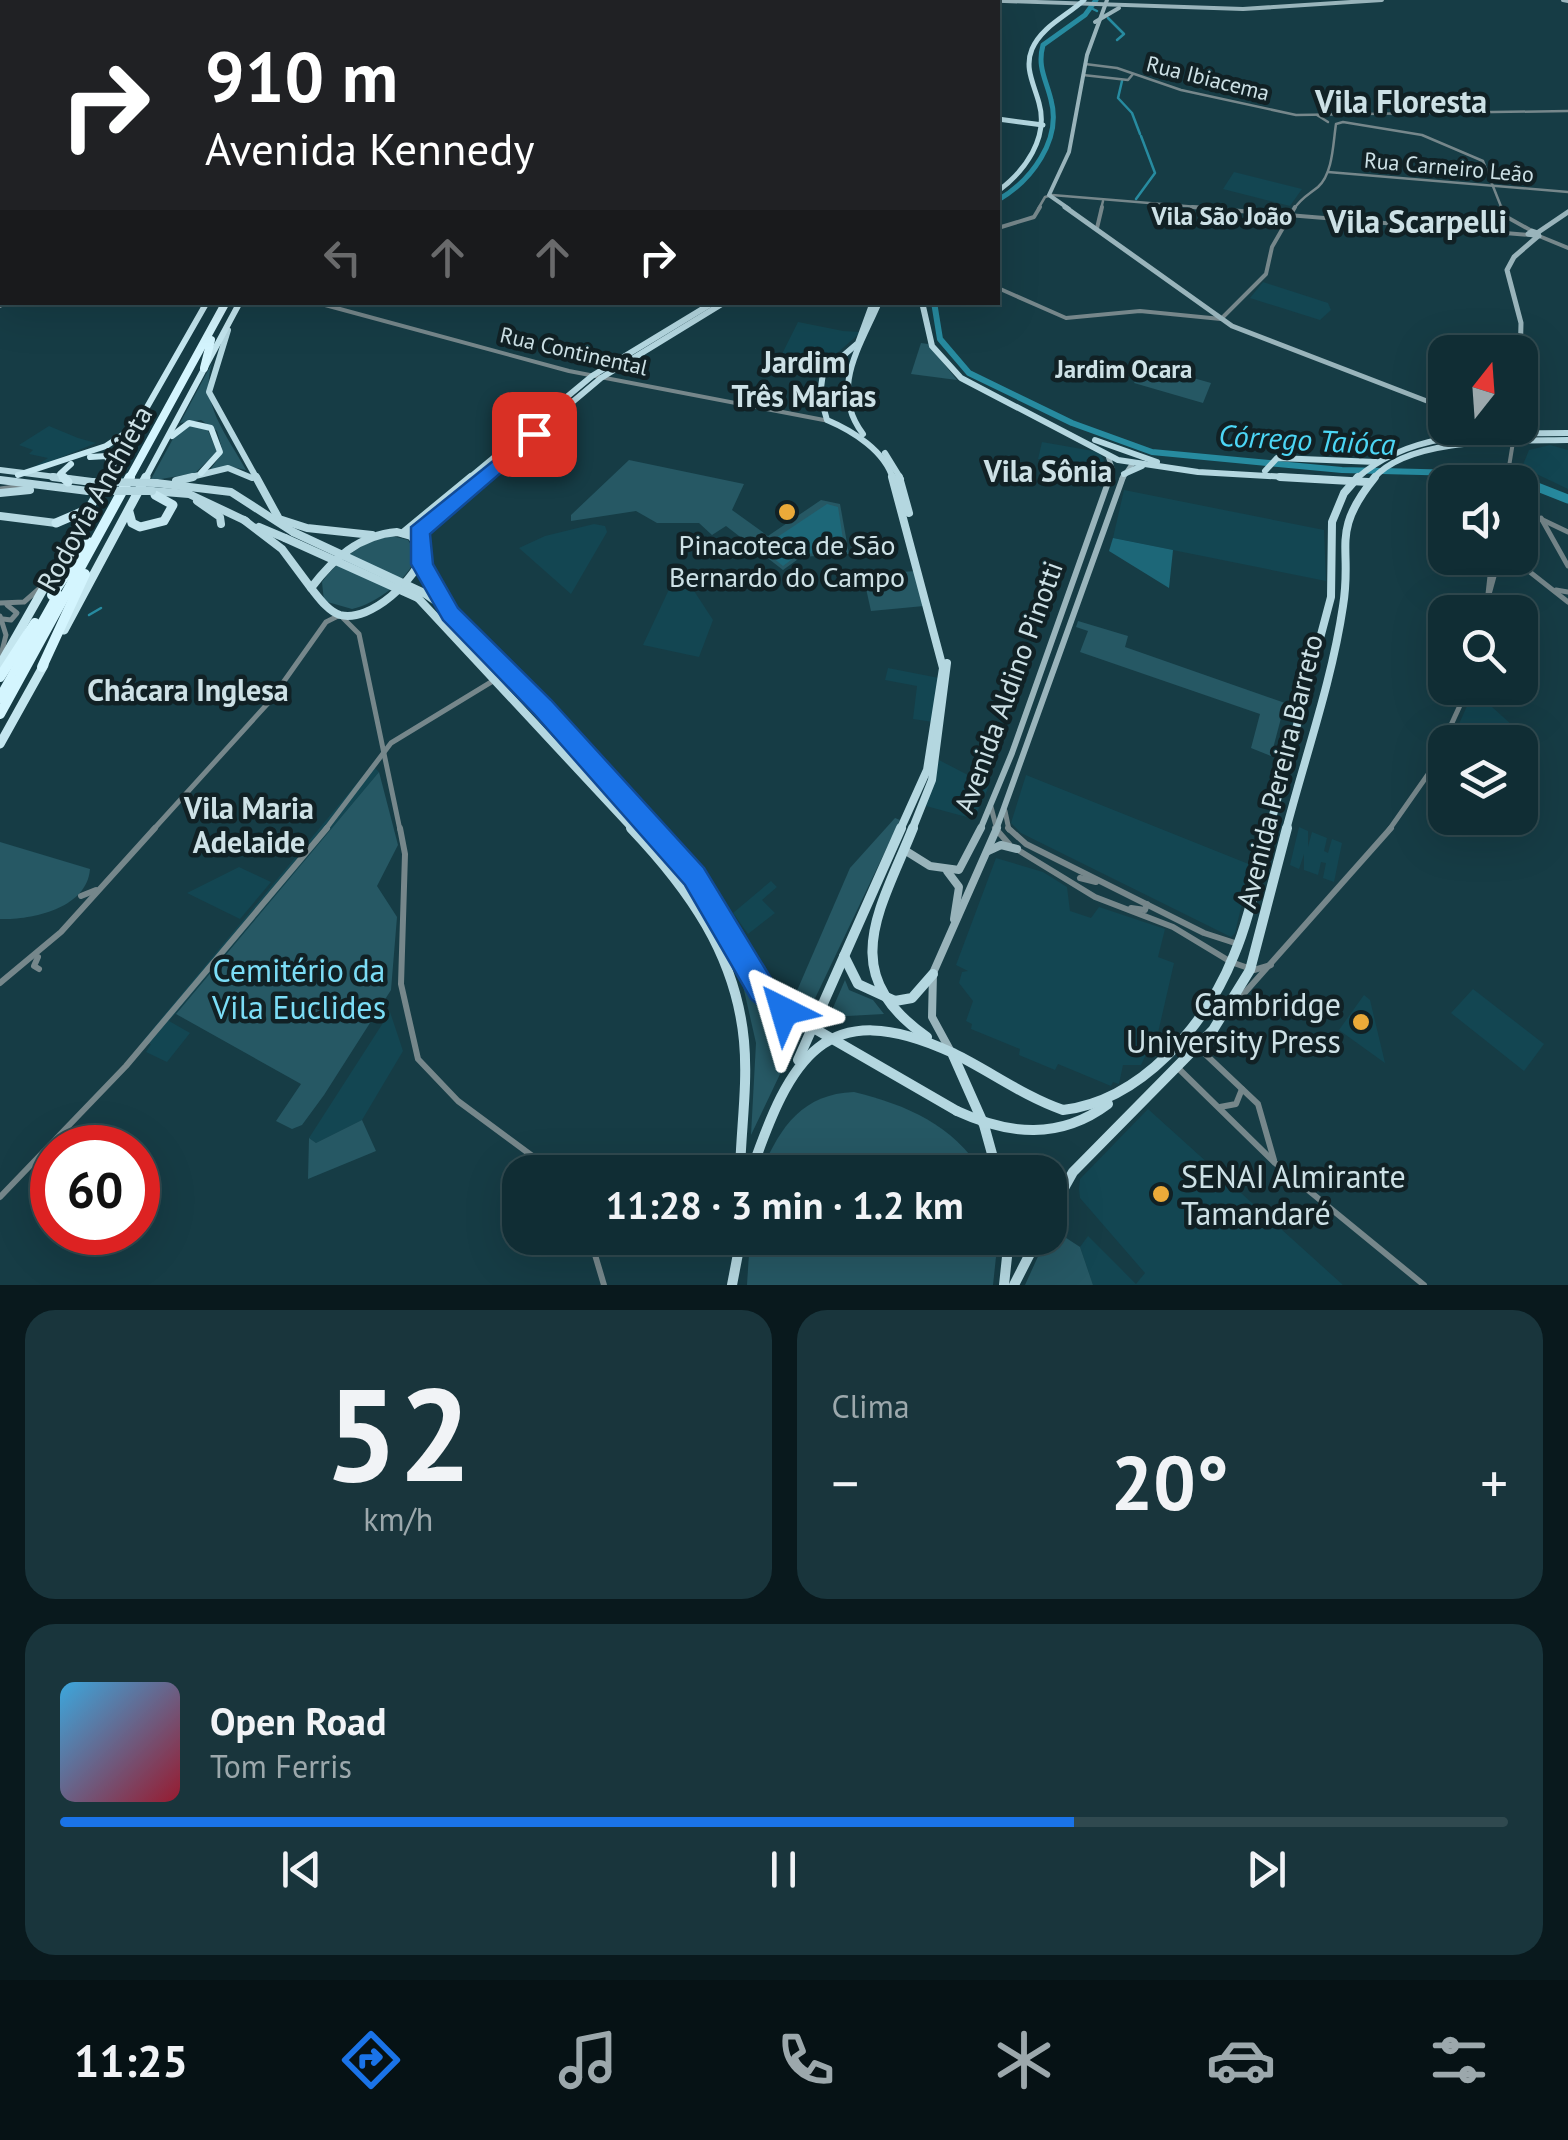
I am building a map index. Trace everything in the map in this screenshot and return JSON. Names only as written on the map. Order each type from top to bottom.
[{"type":"highway","points":[[29,620],[86,510],[205,305]]},
{"type":"highway","points":[[0,662],[29,620],[205,305]]},
{"type":"highway","name":"Rodovia Anchieta","points":[[0,714],[222,305]]},
{"type":"highway","name":"Rodovia Anchieta","points":[[0,698],[223,305]]},
{"type":"highway","points":[[0,744],[238,305]]},
{"type":"highway","points":[[204,368],[215,323]]},
{"type":"highway","points":[[159,454],[180,427],[206,424],[220,450],[215,462],[201,473]]},
{"type":"highway","points":[[18,475],[106,446],[133,428]]},
{"type":"highway","points":[[68,482],[60,477],[62,471],[91,456],[107,456],[110,468]]},
{"type":"highway","points":[[128,509],[137,526],[161,523],[174,508],[168,499],[153,491]]},
{"type":"highway","points":[[56,523],[86,510]]},
{"type":"highway","points":[[42,667],[42,659],[84,577],[90,545]]},
{"type":"highway","points":[[0,677],[90,545]]},
{"type":"main road","points":[[1000,1],[1243,9],[1382,0]]},
{"type":"main road","points":[[1000,189],[1031,153],[1044,125],[1028,73],[1030,56],[1040,36],[1061,22],[1067,10],[1083,4]]},
{"type":"main road","points":[[1106,5],[1106,15]]},
{"type":"main road","points":[[1106,5],[1094,22],[1068,155],[1049,195],[1221,319],[1428,401]]},
{"type":"main road","points":[[1094,22],[1121,7]]},
{"type":"main road","points":[[1000,119],[1044,125]]},
{"type":"main road","points":[[1521,335],[1507,270],[1533,235],[1568,212]]},
{"type":"main road","points":[[403,533],[597,376],[709,305]]},
{"type":"main road","points":[[720,305],[597,376],[424,526],[418,534],[422,564],[444,607],[542,707],[694,877],[762,990],[784,1011],[957,1111],[984,1125],[1044,1131],[1080,1122],[1111,1101],[1184,1034]]},
{"type":"main road","points":[[758,1155],[927,770],[942,662],[895,481],[883,458],[855,432],[831,422],[823,413],[820,381],[831,363],[858,342],[875,305]]},
{"type":"main road","points":[[875,305],[846,375],[843,392],[848,412],[886,453],[901,480],[947,663],[937,762],[870,940],[868,961],[878,987],[902,1019],[952,1053],[984,1125],[992,1155]]},
{"type":"main road","points":[[923,305],[930,342],[952,371],[992,396],[1116,449],[1192,468],[1265,471],[1278,464],[1351,485],[1368,475]]},
{"type":"main road","points":[[234,314],[208,389],[279,519],[307,528],[350,534],[403,533],[420,542]]},
{"type":"main road","points":[[831,363],[845,364],[846,375]]},
{"type":"main road","points":[[831,422],[848,412]]},
{"type":"main road","points":[[1070,431],[1107,454],[1146,465],[1376,462]]},
{"type":"main road","name":"Avenida Pereira Barreto","points":[[1538,434],[1568,437]]},
{"type":"main road","name":"Avenida Pereira Barreto","points":[[1538,440],[1568,437]]},
{"type":"main road","name":"Avenida Pereira Barreto","points":[[1067,1182],[1198,1047],[1230,1007],[1250,970],[1344,604],[1344,523],[1376,462],[1428,443]]},
{"type":"main road","name":"Avenida Pereira Barreto","points":[[1368,475],[1453,445]]},
{"type":"main road","points":[[1514,450],[1525,445]]},
{"type":"main road","points":[[1107,454],[1109,449],[1116,449]]},
{"type":"main road","name":"Avenida Aldino Pinotti","points":[[954,920],[959,887],[946,871],[965,866],[992,801],[1104,495],[1112,468],[1107,454]]},
{"type":"main road","points":[[1130,454],[1134,463]]},
{"type":"main road","name":"Avenida Aldino Pinotti","points":[[952,1053],[932,1017],[933,974],[1005,810],[1124,474],[1134,463]]},
{"type":"main road","points":[[1124,474],[1146,465]]},
{"type":"main road","points":[[153,491],[168,482],[201,473],[234,469],[256,481]]},
{"type":"main road","points":[[0,470],[68,482],[88,490]]},
{"type":"main road","points":[[0,480],[48,493],[153,491],[227,510]]},
{"type":"main road","points":[[168,482],[231,492],[289,535]]},
{"type":"main road","name":"Avenida Pereira Barreto","points":[[1184,1034],[1207,1006],[1238,944],[1332,592],[1330,527],[1351,485]]},
{"type":"main road","points":[[0,491],[21,488],[189,494],[244,520],[284,550],[320,605],[340,615],[376,605],[422,564]]},
{"type":"main road","points":[[1104,495],[1115,499]]},
{"type":"main road","points":[[197,500],[220,517],[221,524]]},
{"type":"main road","points":[[0,516],[56,523]]},
{"type":"main road","points":[[244,520],[289,535],[444,607]]},
{"type":"main road","points":[[311,589],[332,563],[376,535]]},
{"type":"main road","points":[[421,596],[494,681],[674,874],[712,930],[729,968],[744,1042],[741,1155]]},
{"type":"main road","points":[[987,852],[997,846],[1017,849]]},
{"type":"main road","points":[[906,851],[922,863],[946,871]]},
{"type":"main road","points":[[884,870],[900,864],[922,863]]},
{"type":"main road","points":[[844,956],[849,975],[861,987],[878,987],[905,1001],[916,996],[933,974]]},
{"type":"main road","points":[[792,1073],[821,1042],[859,1027],[897,1030],[952,1053],[1062,1110],[1086,1110],[1111,1101]]},
{"type":"main road","points":[[735,1282],[739,1255]]},
{"type":"main road","points":[[1004,1285],[1007,1255]]},
{"type":"main road","points":[[1014,1285],[1029,1255]]},
{"type":"street","name":"Rua Ibiacema","points":[[1084,64],[1117,68],[1181,90],[1292,114],[1568,111]]},
{"type":"street","points":[[1083,76],[1128,80],[1132,74]]},
{"type":"street","points":[[1316,114],[1328,122]]},
{"type":"street","points":[[1000,289],[1066,318],[1140,312],[1221,319],[1268,270],[1272,248],[1289,217],[1328,172],[1336,124],[1359,122],[1422,135],[1483,161],[1508,219],[1533,235],[1568,248]]},
{"type":"street","name":"Rua Carneiro Leão","points":[[1328,172],[1568,192]]},
{"type":"street","points":[[1000,227],[1034,217],[1049,195],[1533,235]]},
{"type":"street","points":[[1096,228],[1104,201]]},
{"type":"street","name":"Rua Continental","points":[[325,305],[534,362],[831,422]]},
{"type":"street","points":[[810,418],[823,413]]},
{"type":"street","points":[[1512,465],[1513,445]]},
{"type":"street","points":[[1538,517],[1566,531]]},
{"type":"street","points":[[1541,518],[1568,566]]},
{"type":"street","points":[[1550,532],[1566,531]]},
{"type":"street","points":[[3,604],[28,600],[51,573]]},
{"type":"street","points":[[1534,575],[1568,602]]},
{"type":"street","points":[[1553,589],[1568,592]]},
{"type":"street","points":[[2,617],[10,620],[18,614],[3,604]]},
{"type":"street","points":[[0,983],[42,950],[102,887],[278,691],[326,622],[340,615],[358,634],[405,854],[401,984],[418,1059],[458,1102],[531,1155]]},
{"type":"street","points":[[0,662],[6,635],[2,617]]},
{"type":"street","points":[[0,1197],[126,1066],[360,787],[391,743],[506,673]]},
{"type":"street","points":[[1230,1007],[1274,964],[1391,826],[1433,766],[1460,705]]},
{"type":"street","points":[[236,725],[244,728]]},
{"type":"street","points":[[992,801],[996,831],[1017,849],[1080,878],[1116,888],[1204,933],[1238,944]]},
{"type":"street","points":[[1005,810],[1007,828],[1015,838],[1114,904],[1182,932],[1250,970],[1274,964]]},
{"type":"street","points":[[81,896],[102,887]]},
{"type":"street","points":[[1114,904],[1144,910],[1147,904]]},
{"type":"street","points":[[39,969],[34,963],[42,950]]},
{"type":"street","points":[[1184,1034],[1242,1087],[1263,1112],[1275,1163]]},
{"type":"street","points":[[1178,1068],[1275,1163],[1424,1285]]},
{"type":"street","points":[[1217,1107],[1236,1104],[1242,1087]]},
{"type":"street","points":[[595,1255],[604,1285]]},
{"type":"shaded area","points":[[1234,172],[1302,189],[1290,206],[1223,189]]},
{"type":"shaded area","points":[[1263,282],[1328,303],[1331,310],[1320,320],[1250,298]]},
{"type":"shaded area","points":[[798,322],[861,332],[819,369],[778,362]]},
{"type":"shaded area","points":[[49,426],[96,443],[28,471],[48,458],[29,454],[33,450],[19,445]]},
{"type":"shaded area","points":[[1042,442],[1099,452],[1104,460],[1102,472],[1038,459]]},
{"type":"shaded area","points":[[1550,445],[1568,450],[1568,489],[1538,475],[1538,465],[1523,465],[1529,450]]},
{"type":"shaded area","points":[[1124,490],[1324,530],[1326,581],[1113,538]]},
{"type":"shaded area","points":[[827,504],[838,507],[845,552],[799,554],[783,566],[761,548]]},
{"type":"shaded area","points":[[594,524],[605,526],[607,532],[571,594],[519,548],[545,536]]},
{"type":"shaded area","points":[[1113,538],[1173,550],[1169,588],[1109,551]]},
{"type":"shaded area","points":[[679,568],[713,620],[699,657],[643,645]]},
{"type":"shaded area","points":[[888,668],[939,678],[933,722],[913,719],[917,686],[885,680]]},
{"type":"shaded area","points":[[1467,705],[1490,705],[1512,725],[1460,725]]},
{"type":"shaded area","points":[[939,760],[989,786],[974,819],[926,806]]},
{"type":"shaded area","points":[[372,765],[379,772],[169,1021],[190,1033],[167,1062],[146,1052],[151,1044],[141,1043]]},
{"type":"shaded area","points":[[1026,775],[1251,865],[1235,933],[1231,937],[1021,833],[1011,823]]},
{"type":"shaded area","points":[[1299,827],[1308,831],[1308,847],[1312,832],[1327,838],[1324,851],[1328,853],[1332,839],[1342,843],[1334,882],[1323,878],[1326,863],[1321,862],[1318,875],[1304,870],[1304,854],[1299,869],[1290,865]]},
{"type":"shaded area","points":[[996,858],[1043,872],[1067,887],[1070,911],[1091,918],[1099,907],[1165,929],[1158,957],[1174,963],[1155,1046],[1151,1044],[1141,1065],[1123,1065],[1119,1084],[1113,1082],[1111,1086],[1058,1064],[1055,1070],[1019,1055],[1020,1049],[971,1029],[972,1024],[966,1021],[973,1001],[959,983],[962,972],[968,971],[956,965]]},
{"type":"shaded area","points":[[239,867],[271,882],[240,919],[187,893]]},
{"type":"shaded area","points":[[771,881],[777,887],[762,900],[775,913],[748,934],[733,913]]},
{"type":"shaded area","points":[[1473,989],[1544,1044],[1524,1071],[1451,1013]]},
{"type":"shaded area","name":"Cambridge University Press","points":[[1364,995],[1370,1000],[1385,1063],[1339,1030]]},
{"type":"shaded area","points":[[390,1012],[403,1051],[362,1120],[316,1143],[309,1138]]},
{"type":"shaded area","name":"SENAI Almirante Tamandaré","points":[[1148,1109],[1343,1285],[1093,1285],[1080,1247],[1088,1236],[1136,1284],[1145,1273],[1080,1198],[1079,1189],[1080,1179]]},
{"type":"green space","points":[[921,343],[928,344],[957,380],[911,374]]},
{"type":"green space","points":[[212,363],[212,405],[246,470],[227,466],[210,470],[223,452],[217,431],[201,420],[180,423]]},
{"type":"green space","points":[[1144,364],[1211,383],[1203,403],[1134,383]]},
{"type":"green space","points":[[188,425],[207,428],[217,452],[195,473],[150,481],[175,435]]},
{"type":"green space","points":[[629,460],[744,484],[732,510],[768,536],[821,500],[840,504],[849,554],[801,557],[783,570],[726,526],[712,535],[699,523],[657,523],[636,511],[571,521],[571,515]]},
{"type":"green space","points":[[392,536],[408,540],[417,555],[399,581],[371,602],[352,609],[324,601],[322,582],[336,566],[362,546]]},
{"type":"green space","points":[[915,571],[924,606],[871,611],[863,575]]},
{"type":"green space","points":[[1078,621],[1128,636],[1125,647],[1285,703],[1271,756],[1251,748],[1260,714],[1080,652],[1088,631],[1076,627]]},
{"type":"green space","name":"Cemitério da Vila Euclides","points":[[379,772],[398,845],[377,886],[397,917],[391,990],[324,1095],[302,1125],[292,1129],[276,1121],[301,1084],[176,1014]]},
{"type":"green space","points":[[895,818],[900,820],[809,1011],[793,1000],[850,868]]},
{"type":"green space","points":[[0,842],[90,869],[87,882],[69,902],[56,909],[0,919]]},
{"type":"green space","points":[[741,977],[764,1005],[801,1030],[751,1135],[756,1043]]},
{"type":"green space","points":[[845,980],[849,990],[873,1000],[884,1014],[829,1017]]},
{"type":"green space","points":[[854,1092],[910,1111],[943,1129],[969,1155],[769,1155],[795,1116],[820,1099]]},
{"type":"green space","points":[[362,1120],[376,1151],[308,1179],[309,1138],[316,1143]]},
{"type":"green space","points":[[1067,1238],[1080,1247],[1093,1285],[1025,1285],[1039,1255],[1067,1255]]},
{"type":"green space","points":[[749,1255],[996,1255],[993,1285],[747,1285]]},
{"type":"waterway","points":[[1000,199],[1032,171],[1052,130],[1051,100],[1042,67],[1043,45],[1085,15],[1096,0]]},
{"type":"waterway","points":[[1091,8],[1097,11]]},
{"type":"waterway","points":[[1108,18],[1124,34],[1117,40]]},
{"type":"waterway","points":[[1122,81],[1118,98],[1132,113],[1140,134]]},
{"type":"waterway","points":[[1136,199],[1155,173],[1141,136]]},
{"type":"waterway","name":"Córrego Taióca","points":[[934,305],[940,339],[969,373],[1072,423],[1152,452],[1342,470],[1428,472]]},
{"type":"waterway","name":"Córrego Taióca","points":[[1538,487],[1568,499]]},
{"type":"waterway","points":[[89,615],[101,608]]},
{"type":"place","name":"Pinacoteca de São Bernardo do Campo","points":[[787,512]]},
{"type":"place","name":"Cambridge University Press","points":[[1361,1022]]},
{"type":"place","name":"SENAI Almirante Tamandaré","points":[[1161,1194]]},
{"type":"district","name":"Vila Floresta","points":[[1401,101]]},
{"type":"district","name":"Vila São João","points":[[1222,216]]},
{"type":"district","name":"Vila Scarpelli","points":[[1417,221]]},
{"type":"district","name":"Jardim Ocara","points":[[1124,369]]},
{"type":"district","name":"Jardim Três Marias","points":[[804,378]]},
{"type":"district","name":"Vila Sônia","points":[[1048,470]]},
{"type":"district","name":"Chácara Inglesa","points":[[188,689]]},
{"type":"district","name":"Vila Maria Adelaide","points":[[249,824]]},
{"type":"route","points":[[534,434],[418,532],[424,552],[422,564],[450,614],[542,707],[694,877],[730,930],[762,990],[784,1011]]}]
